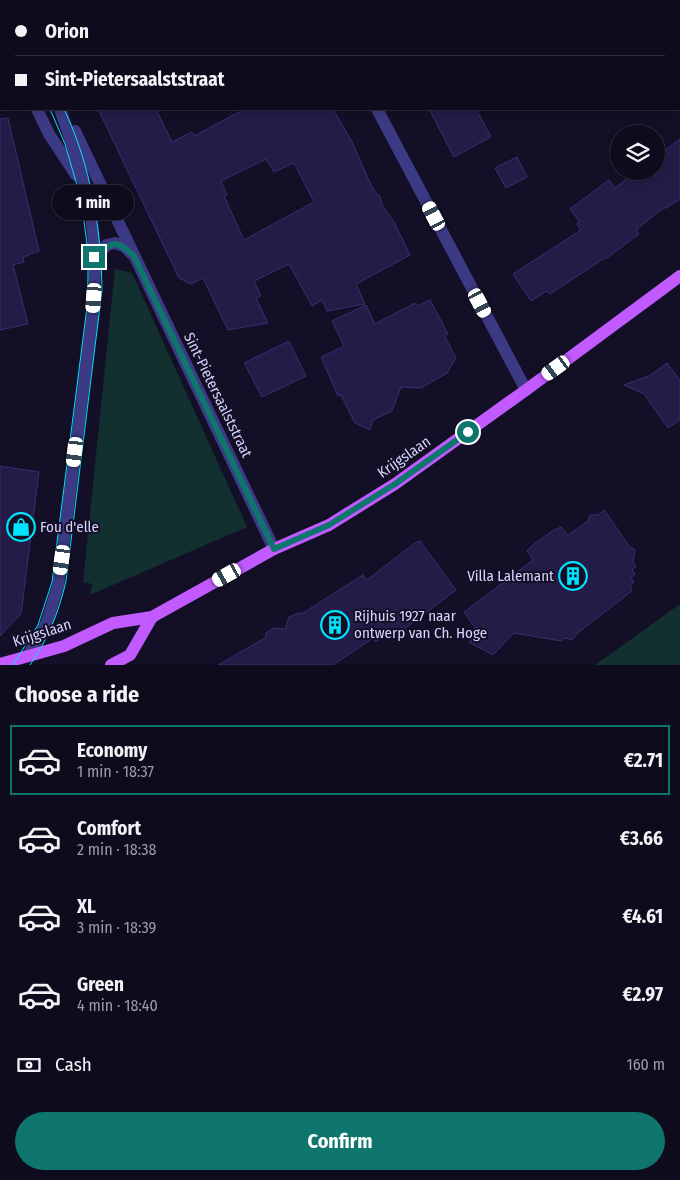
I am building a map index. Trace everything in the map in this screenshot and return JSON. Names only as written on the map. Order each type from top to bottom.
[{"type":"main road","name":"Krijgslaan","points":[[0,664],[64,646],[113,623],[152,617],[274,549],[329,525],[395,484],[680,276]]},
{"type":"main road","points":[[111,665],[130,655],[152,617]]},
{"type":"street","name":"Sint-Pietersaalststraat","points":[[37,110],[49,134],[74,171],[89,205]]},
{"type":"street","name":"Sint-Pietersaalststraat","points":[[28,656],[47,622],[59,578],[95,284],[89,205],[62,110]]},
{"type":"street","name":"Sint-Pietersaalststraat","points":[[63,110],[274,549]]},
{"type":"street","points":[[378,110],[526,390]]},
{"type":"street","points":[[94,257],[106,245],[115,243],[124,246],[134,256]]},
{"type":"green space","points":[[115,269],[132,273],[247,527],[90,595],[92,584],[83,582]]},
{"type":"green space","points":[[680,604],[680,665],[595,665]]},
{"type":"building","points":[[98,110],[156,110],[172,142],[192,132],[194,136],[243,110],[334,110],[352,142],[371,185],[380,196],[382,205],[394,222],[410,255],[356,284],[365,304],[327,311],[322,300],[312,306],[289,264],[254,281],[261,296],[256,298],[268,323],[228,330],[203,278],[191,284],[179,278]],"holes":[[[266,159],[274,172],[294,163],[314,202],[244,240],[224,196],[227,195],[221,181]]]},
{"type":"building","points":[[430,110],[477,110],[491,137],[454,157]]},
{"type":"building","points":[[8,118],[39,251],[23,257],[24,262],[13,265],[28,324],[0,330],[0,119]]},
{"type":"building","points":[[680,139],[680,199],[663,208],[636,230],[639,234],[607,258],[550,294],[547,291],[531,301],[513,274],[581,230],[577,224],[579,221],[570,209],[609,180],[615,188],[625,180],[665,180],[665,150]]},
{"type":"building","points":[[517,157],[527,177],[506,188],[495,168]]},
{"type":"building","points":[[430,300],[448,334],[444,335],[456,358],[447,373],[421,388],[401,387],[392,411],[373,420],[370,430],[355,423],[341,395],[338,396],[321,357],[344,346],[332,321],[366,305],[375,324],[415,303],[417,306]]},
{"type":"building","points":[[289,341],[306,376],[262,397],[244,363]]},
{"type":"building","points":[[667,363],[680,380],[680,420],[668,428],[644,394],[624,385],[649,376]]},
{"type":"building","points":[[0,466],[39,472],[21,614],[0,636]]},
{"type":"building","name":"Villa Lalemant","points":[[604,510],[630,547],[635,550],[633,562],[636,566],[632,570],[635,574],[631,578],[634,582],[630,586],[632,591],[579,632],[572,640],[565,638],[561,641],[514,633],[493,655],[469,642],[478,632],[464,612],[533,560],[527,551],[534,544],[561,527],[568,535],[588,521],[590,515],[598,515]]},
{"type":"building","points":[[420,541],[456,590],[395,636],[392,631],[375,642],[373,638],[333,665],[218,665],[265,638],[266,633],[274,628],[285,629],[289,617],[303,613],[363,575],[367,580]]},
{"type":"tram line","points":[[13,665],[38,625],[52,582],[87,307],[88,251],[81,199],[65,144],[50,110]]},
{"type":"tram line","points":[[30,665],[52,625],[66,581],[102,290],[97,220],[93,197],[81,152],[64,110]]},
{"type":"place","name":"Fou d'elle","points":[[21,527]]},
{"type":"place","name":"Villa Lalemant","points":[[573,576]]},
{"type":"place","name":"Rijhuis 1927 naar ontwerp van Ch. Hoge","points":[[335,625]]},
{"type":"route","points":[[94,257],[106,245],[115,243],[124,246],[134,256],[274,549],[329,525],[395,484],[468,432]]}]
